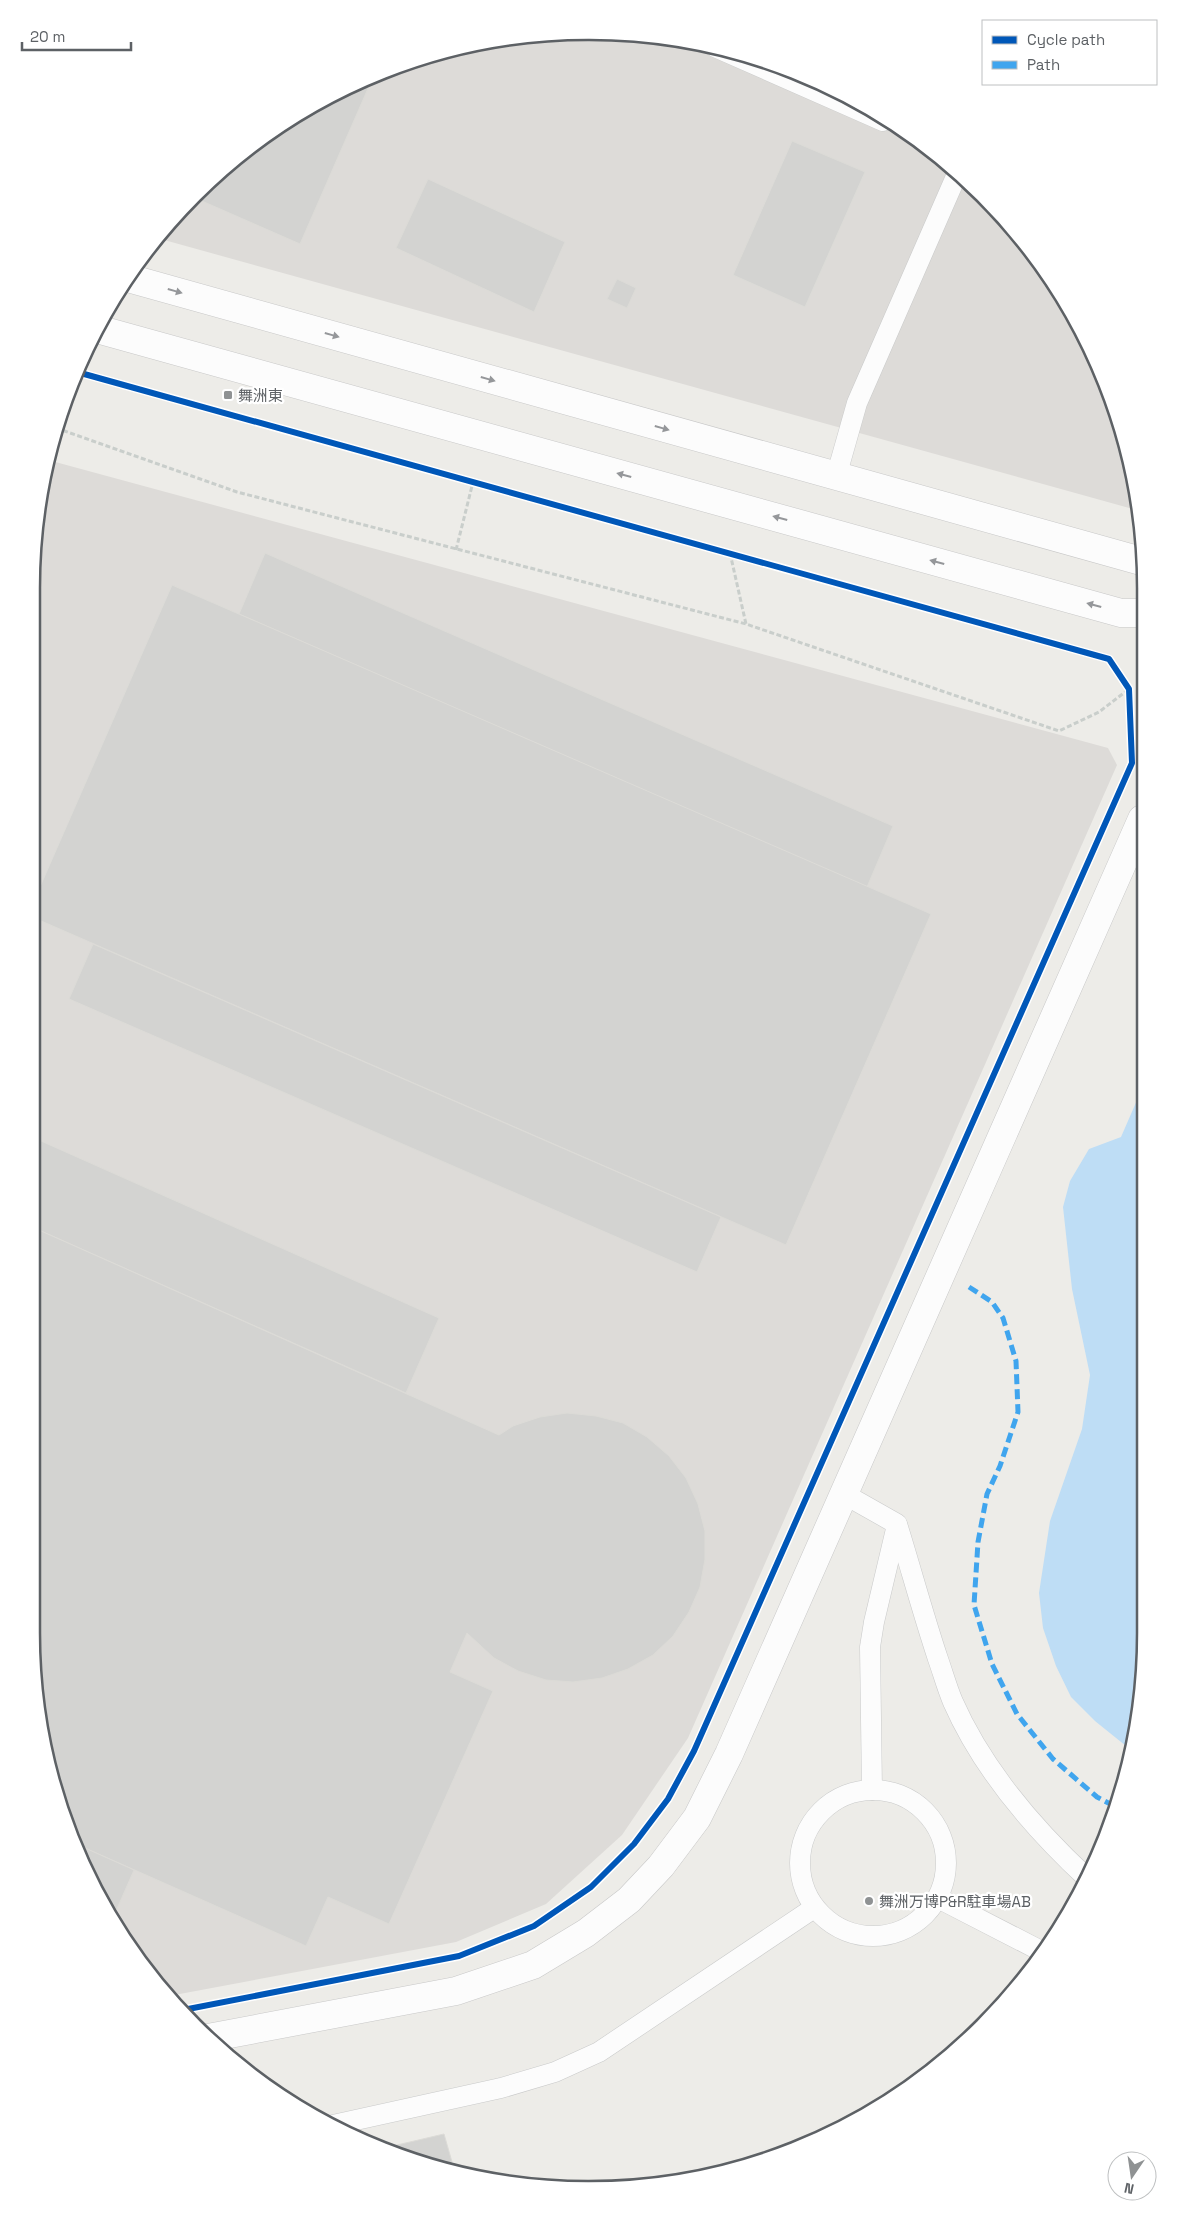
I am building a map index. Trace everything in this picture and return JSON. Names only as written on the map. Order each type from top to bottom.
[{"type":"street","points":[[135,280],[836,477],[1136,559]]},
{"type":"street","points":[[104,331],[1121,613],[1137,613]]},
{"type":"street","points":[[218,2036],[456,1991],[533,1965],[586,1933],[628,1900],[661,1866],[697,1818],[729,1754],[1137,830]]},
{"type":"lane","points":[[765,69],[849,106]]},
{"type":"lane","points":[[836,477],[857,403],[954,180]]},
{"type":"lane","points":[[844,1494],[897,1524],[953,1702],[976,1747],[1018,1805],[1052,1846],[1081,1873]]},
{"type":"lane","points":[[872,1790],[870,1647],[897,1524]]},
{"type":"lane","points":[[872,1790],[893,1793],[913,1802],[930,1816],[941,1835],[946,1855],[946,1877],[938,1898],[924,1917],[903,1930],[880,1936],[855,1935],[832,1924],[814,1908],[803,1888],[800,1864],[803,1842],[813,1821],[829,1805],[849,1794],[872,1790]]},
{"type":"lane","points":[[938,1898],[1037,1949]]},
{"type":"lane","points":[[343,2123],[501,2088],[555,2072],[600,2052],[814,1908]]},
{"type":"path","points":[[64,431],[237,492],[746,624],[1059,731],[1099,712],[1129,689]]},
{"type":"path","points":[[464,480],[483,485]]},
{"type":"path","points":[[456,550],[474,482]]},
{"type":"path","points":[[720,551],[739,556]]},
{"type":"path","points":[[730,553],[746,624]]},
{"type":"path","points":[[1124,682],[1129,689],[1130,698]]},
{"type":"shaded area","points":[[553,41],[624,41],[696,51],[730,59],[765,69],[798,82],[863,113],[922,153],[950,176],[1001,227],[1045,284],[1064,314],[1080,346],[1108,412],[1126,481],[1131,508],[165,240],[227,176],[284,132],[314,113],[346,97],[412,69],[481,51]]},
{"type":"shaded area","points":[[55,462],[1108,748],[1117,765],[688,1738],[622,1835],[546,1904],[456,1942],[177,1995],[153,1966],[113,1907],[82,1842],[69,1809],[59,1774],[45,1704],[40,1632],[40,588],[45,517]]},
{"type":"water","points":[[1137,1100],[1137,1632],[1136,1668],[1125,1745],[1095,1721],[1071,1697],[1056,1666],[1043,1628],[1039,1593],[1050,1521],[1082,1429],[1090,1375],[1072,1289],[1063,1207],[1070,1181],[1089,1149],[1121,1137]]},
{"type":"building","points":[[369,87],[300,244],[201,201],[227,176],[284,132],[314,113]]},
{"type":"building","points":[[792,141],[865,172],[805,307],[733,275]]},
{"type":"building","points":[[428,179],[565,242],[534,312],[396,248]]},
{"type":"building","points":[[617,279],[636,288],[627,308],[607,299]]},
{"type":"building","points":[[265,553],[893,826],[867,887],[239,614]]},
{"type":"building","points":[[172,585],[931,914],[786,1245],[40,920],[40,887]]},
{"type":"building","points":[[93,944],[721,1217],[697,1272],[69,999]]},
{"type":"building","points":[[40,1141],[439,1318],[406,1393],[40,1231]]},
{"type":"building","points":[[40,1231],[499,1435],[513,1426],[540,1417],[567,1413],[596,1416],[623,1423],[647,1437],[669,1456],[686,1478],[698,1504],[705,1531],[705,1559],[700,1587],[689,1612],[673,1636],[653,1655],[628,1669],[602,1678],[573,1682],[546,1680],[518,1671],[494,1658],[467,1633],[450,1672],[493,1691],[389,1924],[328,1897],[306,1946],[85,1848],[69,1809],[51,1740],[41,1668]]},
{"type":"building","points":[[85,1848],[134,1870],[116,1911]]},
{"type":"building","points":[[444,2134],[452,2162],[412,2152],[395,2145]]},
{"type":"marked path","points":[[969,1287],[992,1302],[1003,1318],[1016,1361],[1018,1412],[1000,1466],[987,1494],[978,1542],[974,1605],[992,1664],[1017,1714],[1053,1759],[1097,1797],[1110,1804]]},
{"type":"cycle path","points":[[84,374],[1109,659],[1129,689],[1132,763],[694,1751],[668,1799],[634,1844],[591,1887],[534,1926],[459,1956],[190,2009]]},
{"type":"place","name":"舞洲東","points":[[228,395]]},
{"type":"place","name":"舞洲万博P&R駐車場AB","points":[[869,1901]]}]
